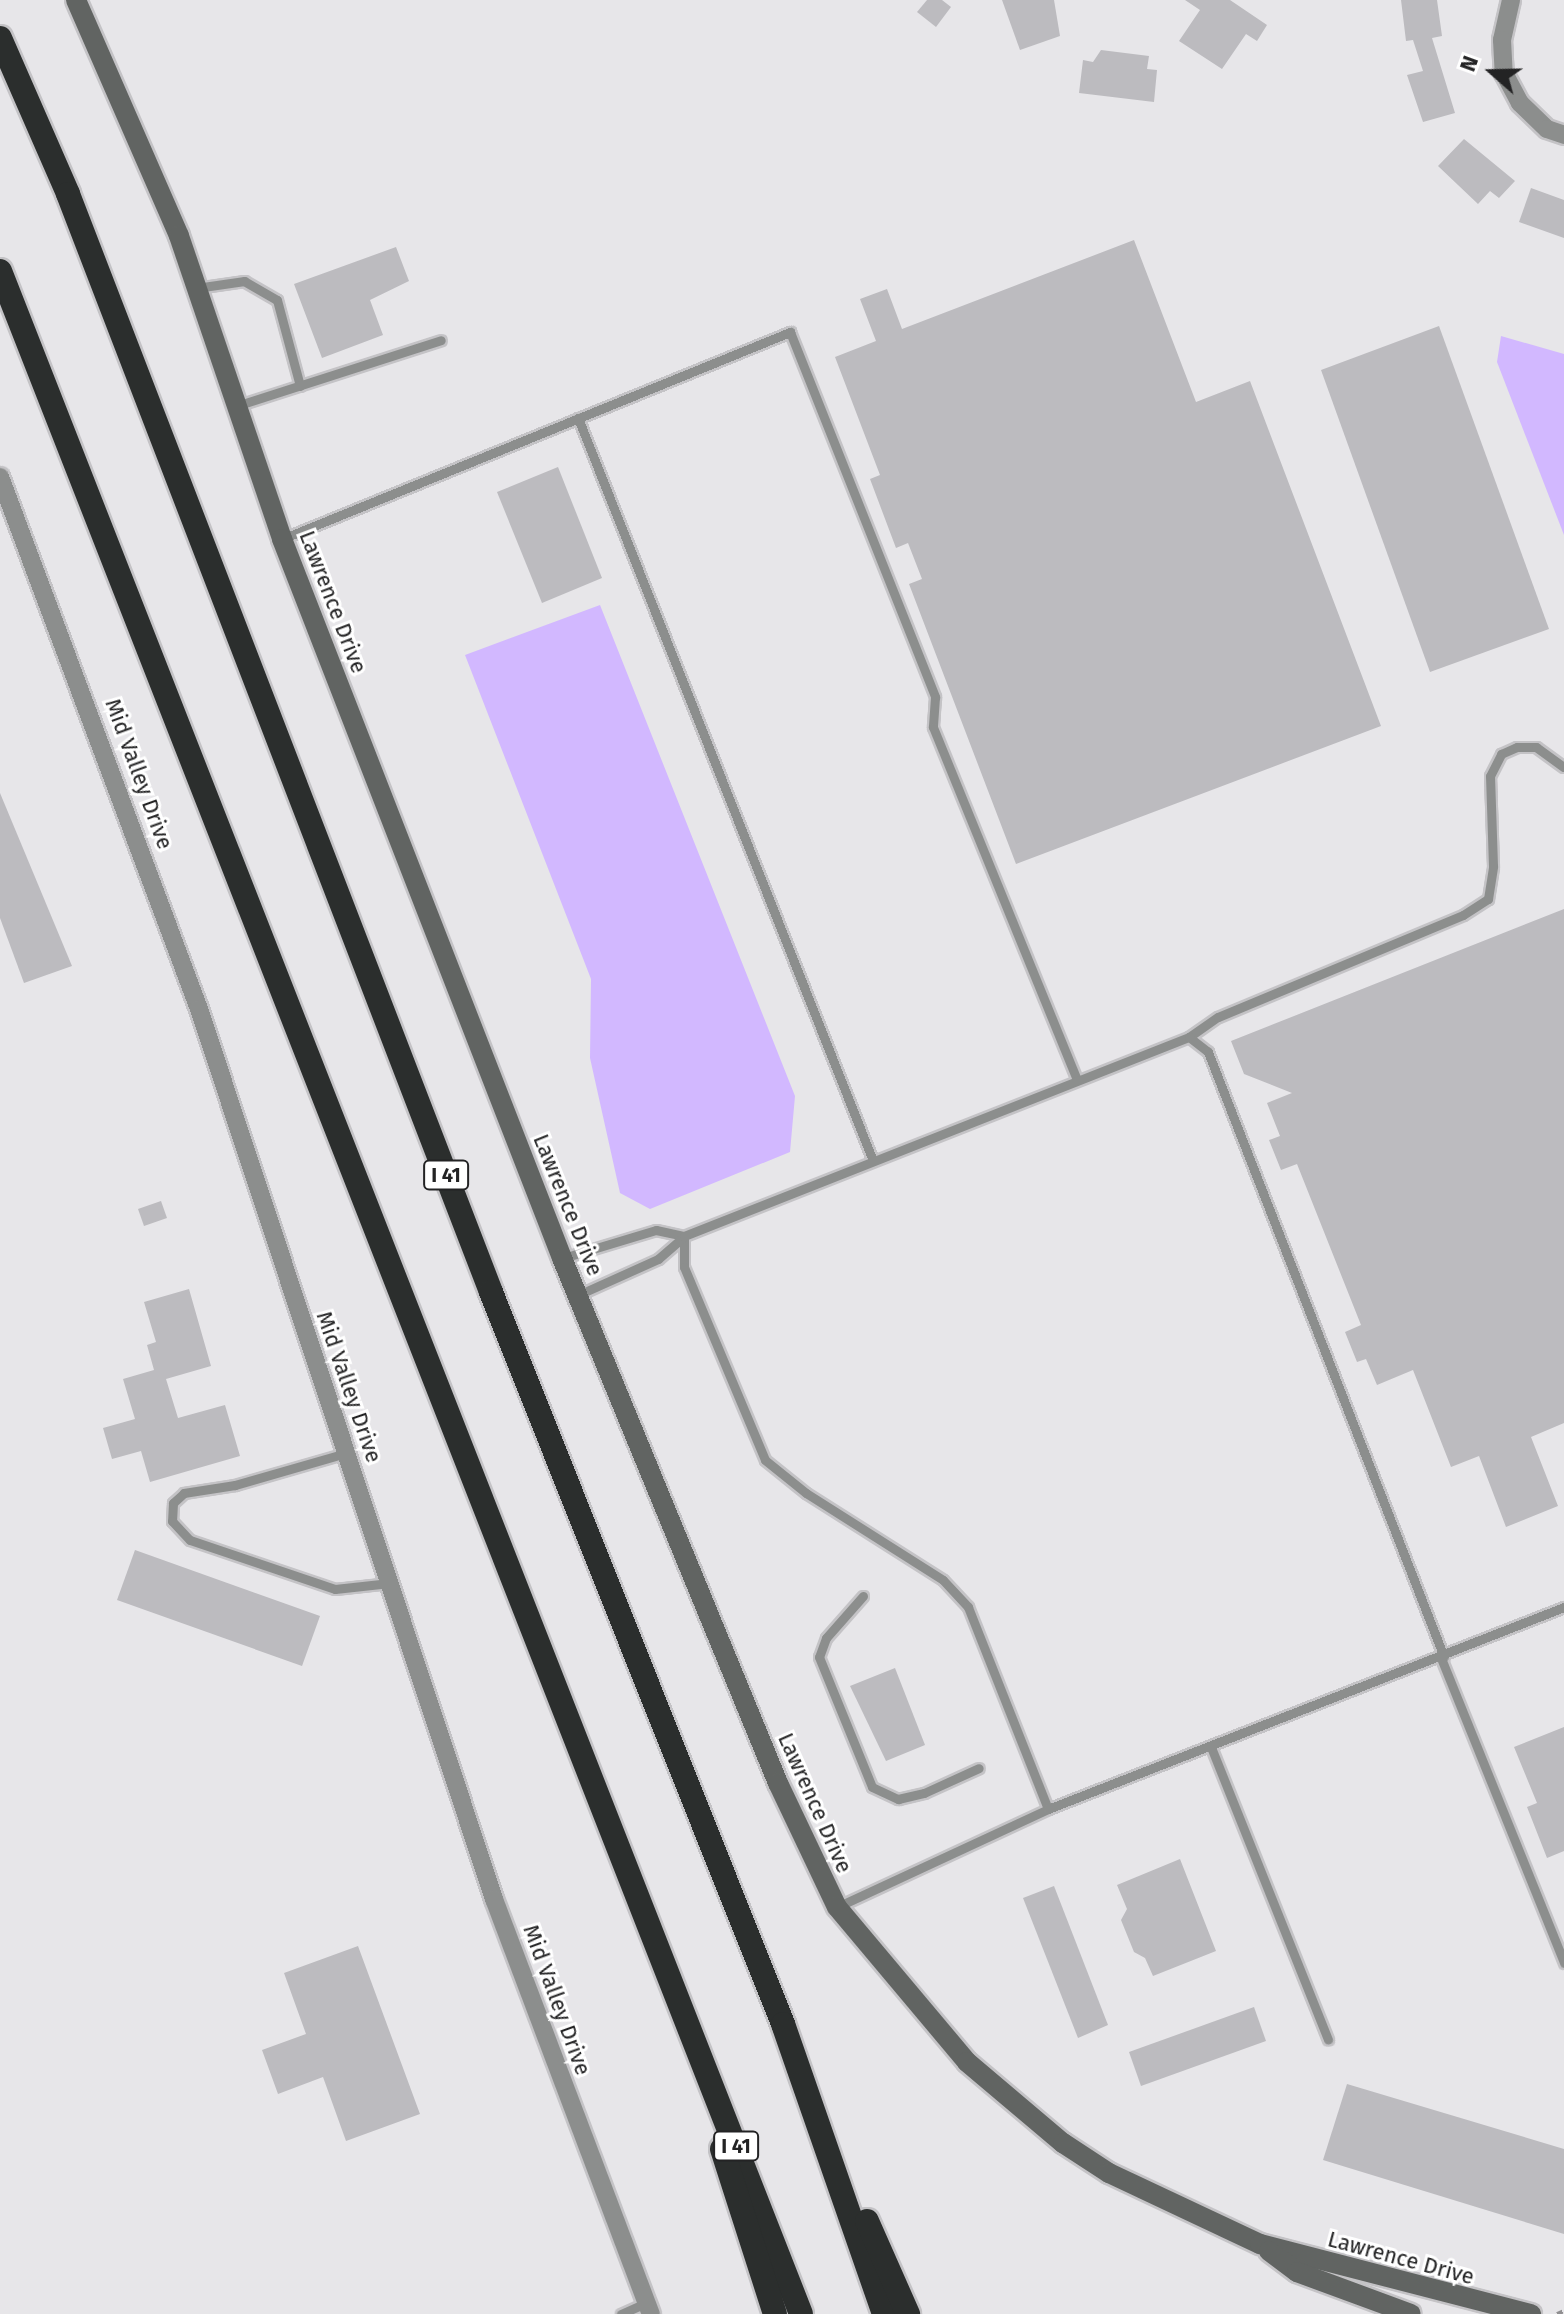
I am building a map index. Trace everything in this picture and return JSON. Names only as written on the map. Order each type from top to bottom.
[{"type":"highway","name":"I 41","points":[[0,38],[68,194],[491,1292],[783,2024],[884,2314]]},
{"type":"highway","name":"I 41","points":[[0,271],[602,1815],[671,1979],[801,2314]]},
{"type":"highway","points":[[671,1979],[775,2314]]},
{"type":"highway","points":[[783,2024],[908,2314]]},
{"type":"main road","name":"Lawrence Drive","points":[[76,0],[121,98],[196,288],[282,539],[562,1258],[778,1783],[837,1907],[928,2022],[1008,2100],[1109,2173],[1260,2244],[1531,2314]]},
{"type":"main road","name":"Lawrence Drive","points":[[1260,2244],[1297,2272],[1411,2314]]},
{"type":"street","points":[[1511,0],[1502,40],[1504,73],[1520,103],[1547,129],[1564,135]]},
{"type":"street","name":"Mid Valley Drive","points":[[0,477],[199,1009],[494,1899],[648,2309]]},
{"type":"lane","points":[[196,288],[244,281],[277,300],[300,386]]},
{"type":"lane","points":[[282,539],[790,332],[935,697],[933,727],[1077,1080]]},
{"type":"lane","points":[[236,406],[441,340]]},
{"type":"lane","points":[[578,418],[873,1161]]},
{"type":"lane","points":[[578,1295],[658,1259],[684,1236],[1189,1037],[1218,1017],[1463,915],[1488,899],[1493,866],[1490,776],[1501,754],[1517,747],[1536,747],[1564,767]]},
{"type":"lane","points":[[1189,1037],[1208,1052],[1442,1658],[1564,1963]]},
{"type":"lane","points":[[562,1258],[656,1230],[684,1236]]},
{"type":"lane","points":[[684,1236],[684,1267],[765,1460],[806,1493],[943,1580],[968,1607],[1048,1809]]},
{"type":"lane","points":[[346,1453],[235,1485],[184,1493],[173,1503],[172,1521],[190,1540],[335,1589],[391,1583]]},
{"type":"lane","points":[[863,1596],[826,1638],[819,1657],[872,1787],[898,1799],[924,1793],[979,1768]]},
{"type":"lane","points":[[837,1907],[1048,1809],[1442,1658],[1564,1607]]},
{"type":"lane","points":[[1211,1747],[1328,2039]]},
{"type":"lane","points":[[621,2314],[648,2309]]},
{"type":"path","points":[[1557,2314],[1564,2311]]},
{"type":"shaded area","points":[[1501,336],[1564,354],[1564,535],[1497,362]]},
{"type":"shaded area","points":[[600,605],[795,1096],[790,1152],[650,1209],[620,1193],[590,1058],[591,979],[465,655]]},
{"type":"building","points":[[927,0],[942,0],[951,7],[936,27],[917,12]]},
{"type":"building","points":[[1002,0],[1054,0],[1060,36],[1020,50]]},
{"type":"building","points":[[1185,0],[1230,0],[1267,25],[1257,41],[1246,34],[1222,69],[1179,41],[1200,10]]},
{"type":"building","points":[[1401,0],[1437,0],[1442,36],[1432,38],[1455,113],[1423,122],[1407,75],[1423,71],[1413,40],[1406,41]]},
{"type":"building","points":[[1101,50],[1149,56],[1147,69],[1157,70],[1154,102],[1079,93],[1083,60],[1093,62]]},
{"type":"building","points":[[1464,139],[1515,181],[1499,198],[1490,191],[1478,204],[1438,166]]},
{"type":"building","points":[[1531,188],[1564,200],[1564,238],[1519,222]]},
{"type":"building","points":[[1134,240],[1196,402],[1250,381],[1381,726],[1016,864],[909,584],[922,579],[908,543],[896,548],[870,479],[880,475],[835,357],[876,341],[860,299],[887,289],[902,329]]},
{"type":"building","points":[[396,247],[409,281],[370,300],[383,335],[322,358],[294,284]]},
{"type":"building","points":[[1439,326],[1549,629],[1430,672],[1321,370]]},
{"type":"building","points":[[558,467],[602,578],[542,603],[497,492]]},
{"type":"building","points":[[0,793],[72,966],[24,983],[0,918]]},
{"type":"building","points":[[1564,909],[1564,1423],[1531,1437],[1558,1506],[1506,1527],[1479,1456],[1451,1467],[1413,1370],[1377,1385],[1366,1359],[1357,1362],[1345,1332],[1361,1325],[1297,1164],[1281,1170],[1269,1140],[1280,1136],[1267,1103],[1292,1093],[1244,1074],[1231,1041]]},
{"type":"building","points":[[161,1201],[167,1218],[144,1226],[138,1209]]},
{"type":"building","points":[[189,1289],[211,1366],[166,1379],[178,1418],[225,1405],[240,1456],[150,1482],[141,1451],[112,1459],[103,1428],[135,1419],[123,1379],[154,1370],[147,1345],[156,1342],[144,1302]]},
{"type":"building","points":[[135,1550],[320,1616],[302,1666],[117,1600]]},
{"type":"building","points":[[895,1668],[925,1745],[886,1761],[850,1686]]},
{"type":"building","points":[[1564,1727],[1564,1851],[1547,1858],[1527,1807],[1537,1803],[1514,1747]]},
{"type":"building","points":[[1180,1859],[1216,1951],[1153,1976],[1145,1958],[1134,1952],[1121,1920],[1127,1909],[1117,1885]]},
{"type":"building","points":[[1054,1886],[1108,2025],[1078,2038],[1023,1898]]},
{"type":"building","points":[[358,1946],[420,2114],[346,2141],[323,2077],[278,2094],[262,2050],[306,2034],[284,1973]]},
{"type":"building","points":[[1254,2007],[1266,2041],[1141,2086],[1129,2052]]},
{"type":"building","points":[[1347,2084],[1564,2149],[1564,2234],[1323,2160]]}]
